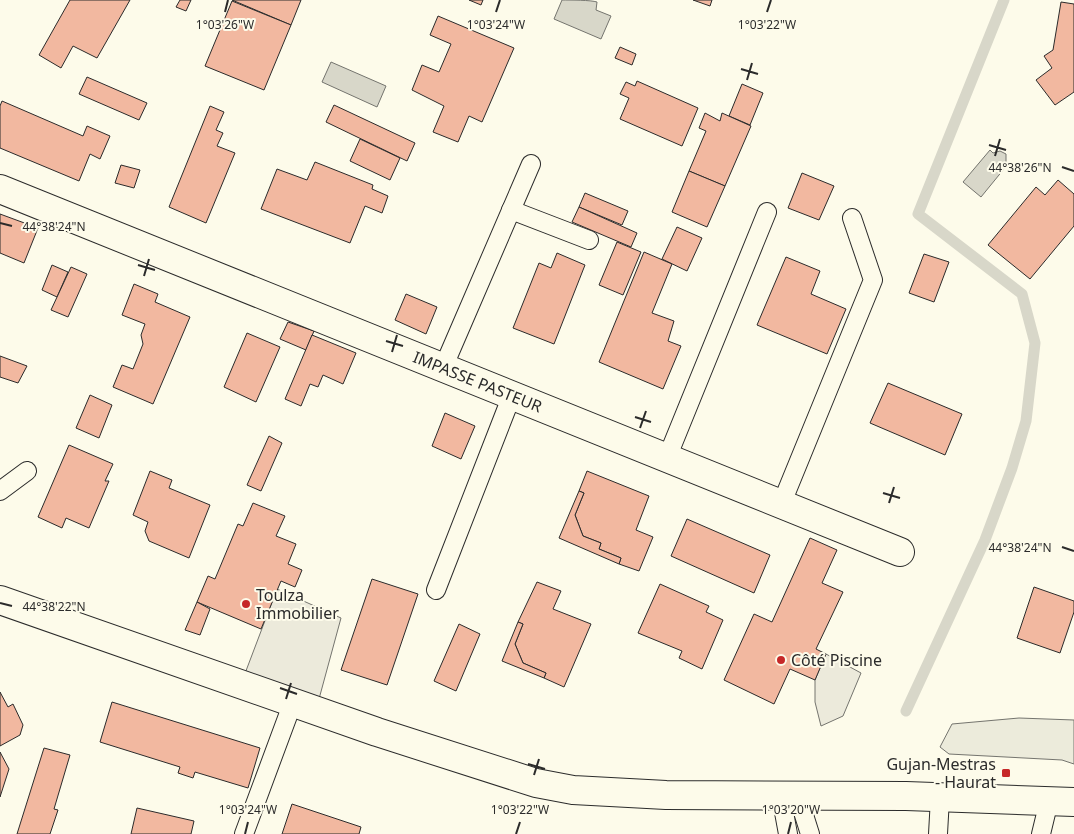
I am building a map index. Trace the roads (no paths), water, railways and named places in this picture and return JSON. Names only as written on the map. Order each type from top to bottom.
[{"type":"main road","name":"IMPASSE PASTEUR","points":[[0,189],[900,552]]},
{"type":"main road","points":[[0,600],[293,702],[536,783],[573,790],[618,794],[940,798],[1061,802]]},
{"type":"lane","points":[[443,368],[531,164]]},
{"type":"lane","points":[[511,210],[589,240]]},
{"type":"lane","points":[[667,458],[767,212]]},
{"type":"lane","points":[[781,505],[873,280],[852,218]]},
{"type":"lane","points":[[436,590],[512,396]]},
{"type":"lane","points":[[0,491],[27,471]]},
{"type":"lane","points":[[244,834],[293,702]]},
{"type":"lane","points":[[788,834],[790,796]]},
{"type":"lane","points":[[790,796],[810,834]]},
{"type":"lane","points":[[938,834],[940,798]]},
{"type":"lane","points":[[1040,834],[1061,802]]},
{"type":"waterway","points":[[906,711],[985,540],[1012,468],[1026,421],[1035,343],[1022,294],[918,214],[1004,0]]},
{"type":"place","name":"Toulza Immobilier","points":[[246,604]]},
{"type":"place","name":"Côté Piscine","points":[[781,660]]},
{"type":"place","name":"Gujan-Mestras - Haurat","points":[[1006,773]]}]
